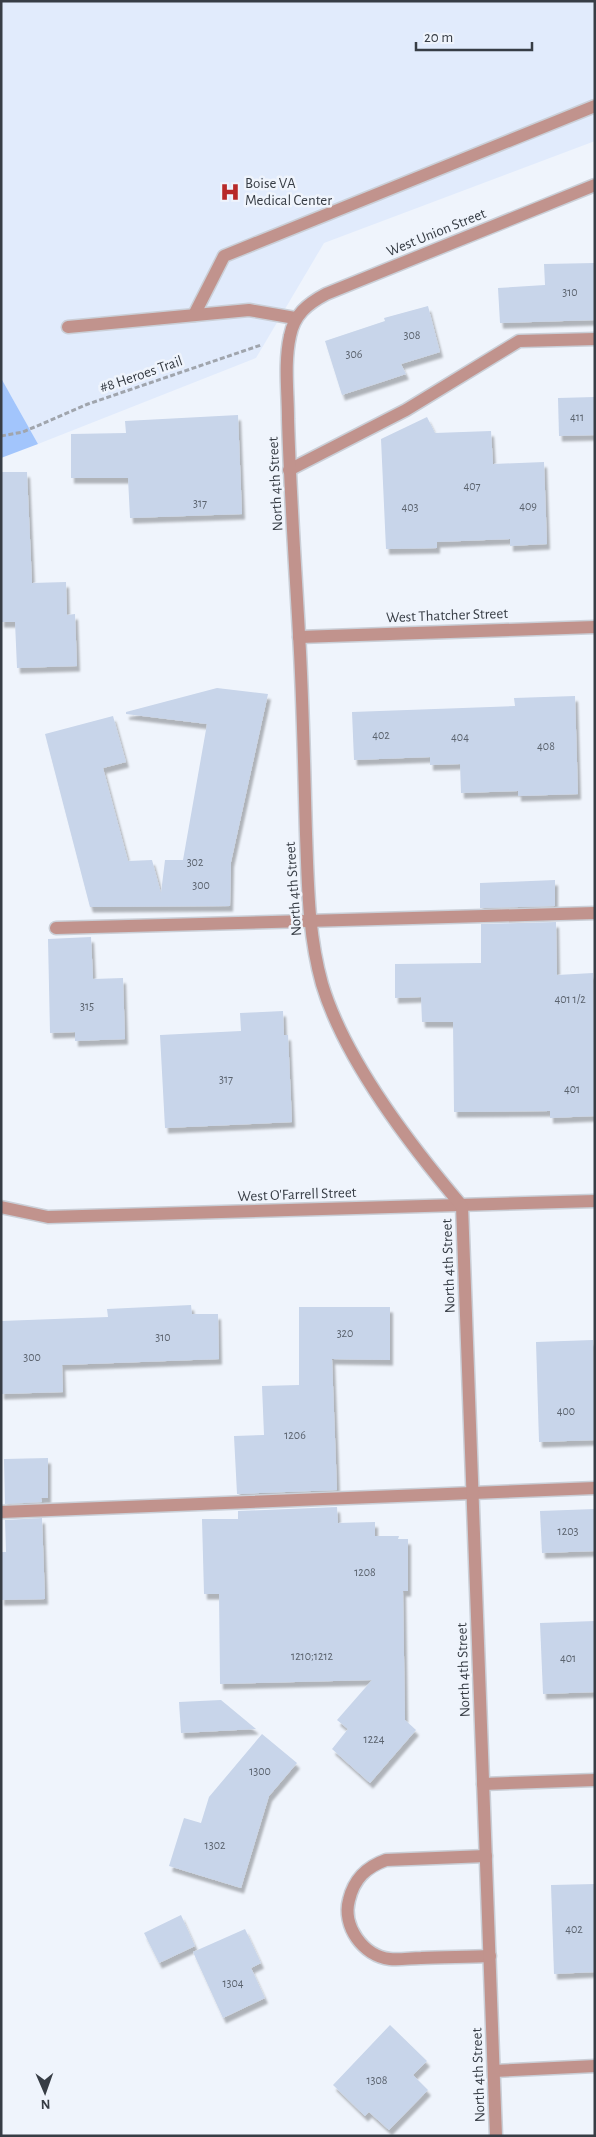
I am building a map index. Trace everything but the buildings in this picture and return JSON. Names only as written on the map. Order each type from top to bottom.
[{"type":"street","points":[[194,315],[224,256],[595,106]]},
{"type":"street","name":"West Union Street","points":[[295,318],[308,304],[326,294],[595,185]]},
{"type":"street","points":[[68,327],[249,310],[295,318]]},
{"type":"street","name":"North 4th Street","points":[[295,318],[287,354],[289,470],[299,637],[309,922],[322,984],[336,1020],[365,1075],[428,1166],[462,1206],[496,2136]]},
{"type":"street","points":[[289,470],[406,410],[519,341],[595,339]]},
{"type":"street","name":"West Thatcher Street","points":[[299,637],[595,627]]},
{"type":"street","points":[[56,928],[595,913]]},
{"type":"street","name":"West O'Farrell Street","points":[[1,1207],[48,1217],[595,1201]]},
{"type":"street","points":[[1,1512],[595,1488]]},
{"type":"street","points":[[484,1784],[595,1780]]},
{"type":"street","points":[[486,1856],[386,1860],[373,1865],[356,1882],[351,1892],[348,1910],[351,1927],[356,1937],[363,1945],[380,1956],[390,1959],[490,1956]]},
{"type":"street","points":[[494,2071],[595,2066]]},
{"type":"path","name":"#8 Heroes Trail","points":[[1,436],[23,432],[88,404],[290,335]]},
{"type":"shaded area","name":"Boise VA Medical Center","points":[[1,1],[595,1],[595,141],[324,243],[256,358],[38,444],[1,378]]},
{"type":"shaded area","points":[[1,378],[38,444],[1,458]]},
{"type":"place","name":"Boise VA Medical Center","points":[[230,192]]}]
